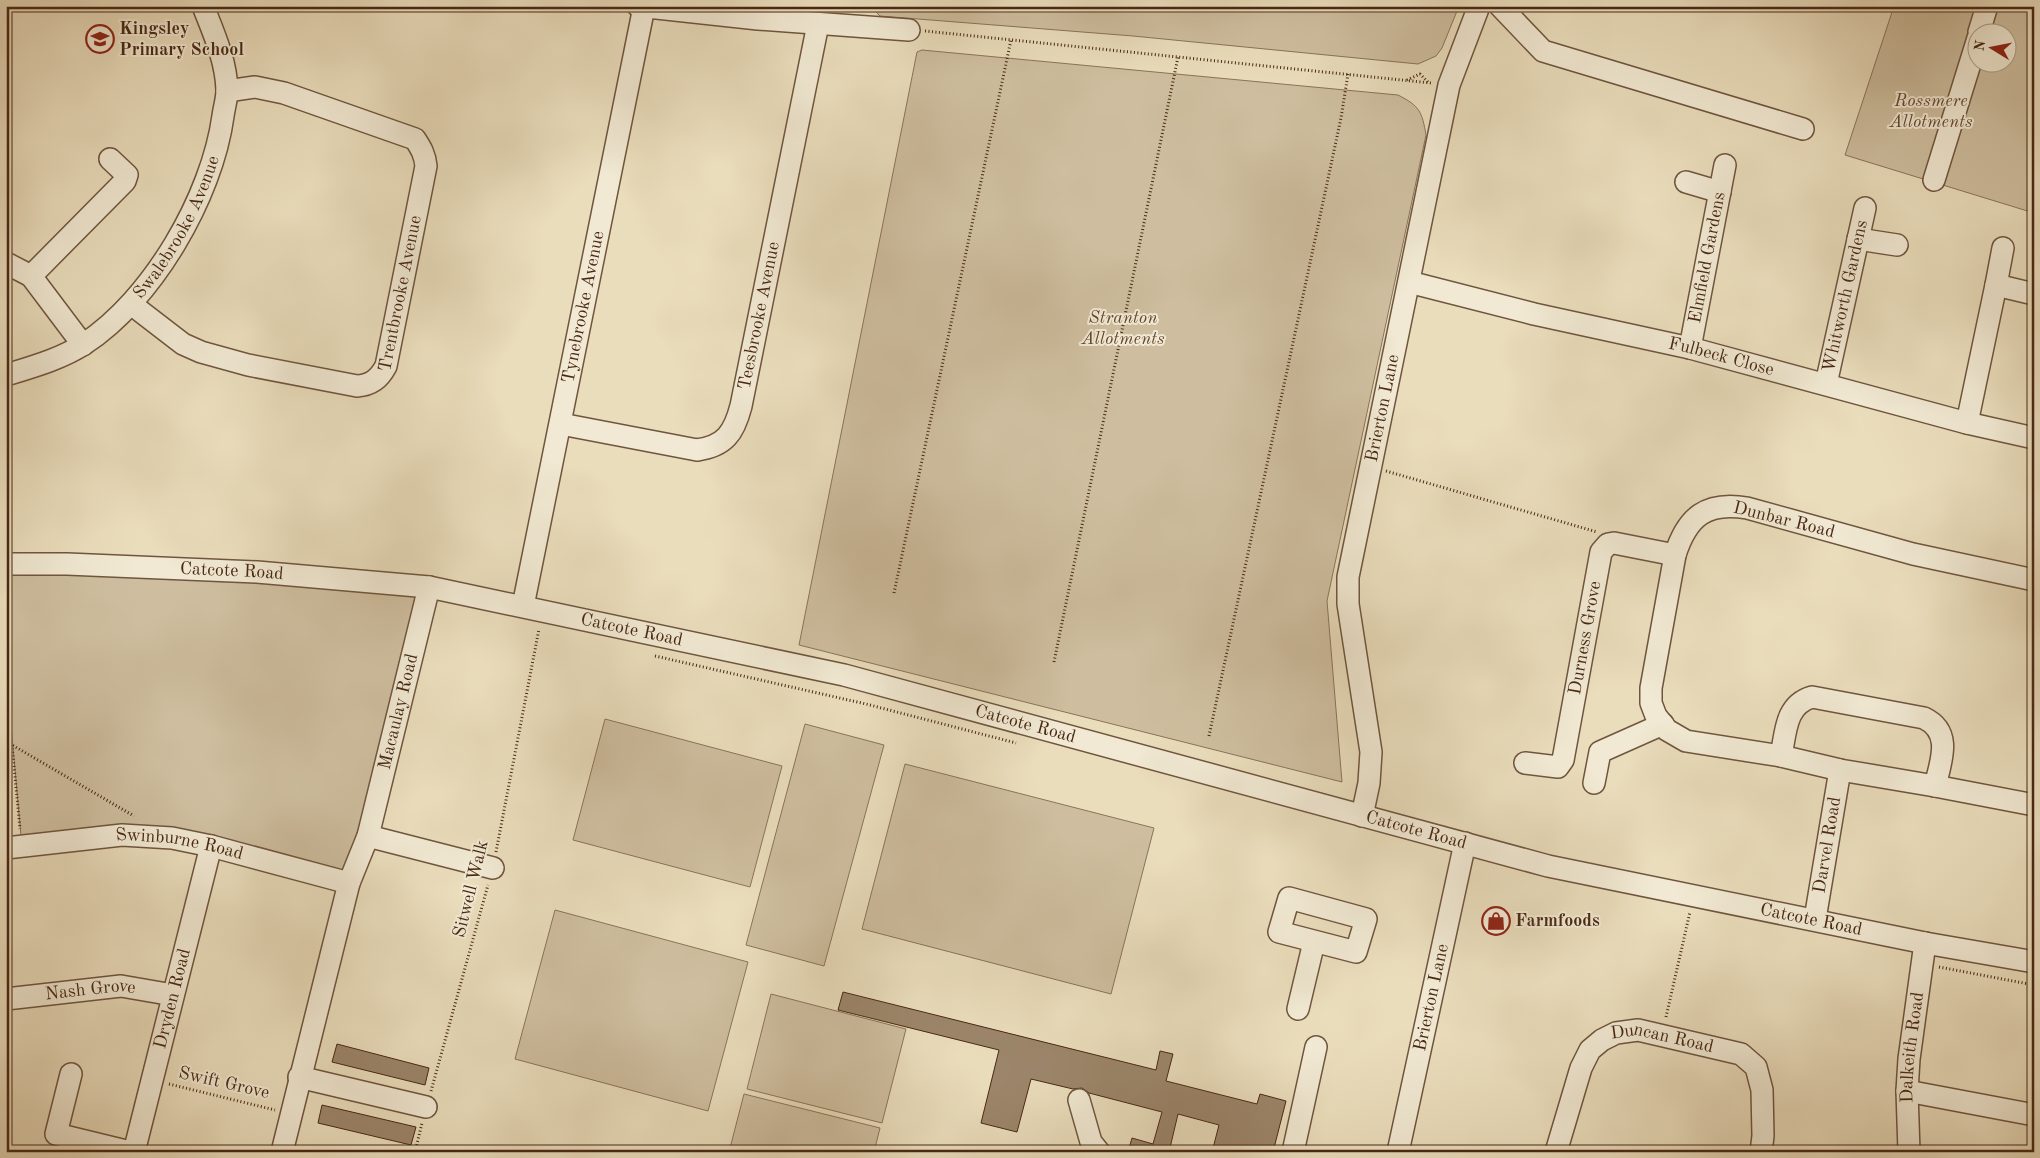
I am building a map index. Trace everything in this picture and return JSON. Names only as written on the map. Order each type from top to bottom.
[{"type":"street","name":"Swalebrooke Avenue","points":[[6,375],[47,362],[83,345],[113,322],[131,304],[165,258],[195,209],[215,160],[227,91],[224,66],[218,42],[203,6]]},
{"type":"street","name":"Brierton Lane","points":[[1362,816],[1369,783],[1372,752],[1348,604],[1351,560],[1408,282],[1439,84],[1478,6]]},
{"type":"street","points":[[1500,6],[1543,51],[1803,129]]},
{"type":"street","points":[[1982,22],[1987,6]]},
{"type":"street","points":[[641,7],[759,12],[818,24],[881,22],[914,30]]},
{"type":"street","name":"Tynebrooke Avenue","points":[[523,606],[561,424],[641,7]]},
{"type":"street","name":"Teesbrooke Avenue","points":[[561,424],[697,450],[711,448],[724,440],[732,430],[741,406],[818,24]]},
{"type":"street","points":[[1934,180],[1968,70]]},
{"type":"street","name":"Trentbrooke Avenue","points":[[131,304],[183,344],[214,357],[356,386],[366,385],[375,380],[386,366],[426,166],[425,156],[420,146],[415,138],[284,93],[255,87],[227,91]]},
{"type":"street","points":[[31,276],[125,181],[126,175],[110,158]]},
{"type":"street","name":"Elmfield Gardens","points":[[1690,348],[1725,165]]},
{"type":"street","points":[[1686,182],[1720,192]]},
{"type":"street","name":"Whitworth Gardens","points":[[1826,384],[1865,208]]},
{"type":"street","points":[[1858,239],[1897,245]]},
{"type":"street","points":[[1968,423],[2003,248]]},
{"type":"street","points":[[6,264],[31,276],[83,345]]},
{"type":"street","name":"Fulbeck Close","points":[[1408,282],[1534,314],[1690,348],[1968,423],[2034,438]]},
{"type":"street","points":[[1996,286],[2034,294]]},
{"type":"street","name":"Dunbar Road","points":[[2034,580],[1912,554],[1747,508],[1730,505],[1712,508],[1697,516],[1682,534],[1675,556],[1650,688],[1651,703],[1656,716],[1666,730],[1686,741],[1782,756],[1840,770],[2034,805]]},
{"type":"street","points":[[1614,543],[1675,556]]},
{"type":"street","name":"Durness Grove","points":[[1525,763],[1558,767],[1563,760],[1601,552],[1608,544],[1614,543]]},
{"type":"street","name":"Catcote Road","points":[[6,564],[67,564],[257,572],[429,587],[844,675],[1548,866],[1815,920],[1924,953],[2034,962]]},
{"type":"street","name":"Macaulay Road","points":[[282,1152],[349,883],[368,836],[429,587]]},
{"type":"street","points":[[1782,756],[1789,715],[1802,700],[1812,697],[1924,718],[1935,725],[1943,738],[1943,750],[1935,786]]},
{"type":"street","points":[[1594,783],[1600,752],[1662,724]]},
{"type":"street","name":"Darvel Road","points":[[1815,920],[1840,770]]},
{"type":"street","name":"Swinburne Road","points":[[14,847],[122,836],[172,838],[211,846],[349,883]]},
{"type":"street","points":[[368,836],[492,868]]},
{"type":"street","name":"Brierton Lane","points":[[1398,1152],[1465,843]]},
{"type":"street","name":"Dryden Road","points":[[132,1152],[211,846]]},
{"type":"street","points":[[1298,1009],[1314,942]]},
{"type":"street","name":"Dalkeith Road","points":[[1909,1152],[1907,1091],[1909,1059],[1924,953]]},
{"type":"street","name":"Nash Grove","points":[[6,999],[121,986],[173,995]]},
{"type":"street","name":"Duncan Road","points":[[1556,1152],[1581,1068],[1590,1050],[1616,1032],[1638,1030],[1741,1054],[1756,1067],[1762,1090],[1763,1136],[1761,1152]]},
{"type":"street","points":[[1293,1152],[1316,1047]]},
{"type":"street","points":[[72,1074],[56,1134],[132,1152]]},
{"type":"street","points":[[299,1078],[426,1107]]},
{"type":"street","points":[[1907,1091],[2034,1115]]},
{"type":"street","points":[[1079,1100],[1091,1142],[1099,1152]]},
{"type":"path","points":[[914,30],[1439,84]]},
{"type":"path","points":[[894,593],[1011,40]]},
{"type":"path","points":[[1054,662],[1178,57]]},
{"type":"path","points":[[1209,736],[1341,118],[1348,74]]},
{"type":"path","points":[[1407,80],[1420,74],[1439,84]]},
{"type":"path","points":[[1370,467],[1599,532],[1614,543]]},
{"type":"path","points":[[530,627],[549,631]]},
{"type":"path","name":"Sitwell Walk","points":[[415,1152],[492,868],[539,629]]},
{"type":"path","points":[[655,656],[866,704],[1020,744]]},
{"type":"path","points":[[6,745],[12,745],[139,819]]},
{"type":"path","points":[[12,745],[14,847]]},
{"type":"path","points":[[1662,1035],[1693,896]]},
{"type":"path","points":[[1924,953],[2034,985]]},
{"type":"path","name":"Swift Grove","points":[[151,1080],[291,1113]]},
{"type":"green space","points":[[877,6],[1459,6],[1442,48],[1436,56],[1418,64],[1133,36],[880,16],[876,12]]},
{"type":"green space","name":"Rossmere Allotments","points":[[1894,6],[2034,6],[2034,213],[1845,155]]},
{"type":"green space","name":"Stranton Allotments","points":[[922,50],[1398,95],[1419,110],[1426,135],[1327,601],[1342,782],[799,645],[917,52]]},
{"type":"green space","points":[[6,564],[429,587],[349,883],[122,835],[22,847],[6,670]]},
{"type":"green space","points":[[605,719],[782,766],[750,887],[573,840]]},
{"type":"green space","points":[[805,724],[884,745],[824,966],[746,945]]},
{"type":"green space","points":[[905,764],[1154,828],[1111,994],[862,929]]},
{"type":"green space","points":[[555,910],[748,962],[708,1111],[515,1059]]},
{"type":"green space","points":[[771,994],[906,1029],[882,1123],[747,1089]]},
{"type":"green space","points":[[744,1094],[880,1128],[874,1152],[729,1152]]},
{"type":"building","points":[[843,992],[1156,1070],[1160,1051],[1173,1054],[1166,1081],[1257,1104],[1260,1094],[1286,1101],[1273,1152],[1212,1152],[1219,1125],[1178,1114],[1169,1152],[1128,1152],[1132,1138],[1153,1144],[1162,1112],[1089,1093],[1082,1088],[1073,1089],[1031,1079],[1017,1132],[981,1123],[999,1050],[838,1010]]},
{"type":"building","points":[[337,1044],[429,1068],[425,1085],[332,1062]]},
{"type":"building","points":[[322,1105],[416,1127],[411,1145],[318,1123]]},
{"type":"place","name":"Kingsley Primary School","points":[[100,39]]},
{"type":"place","name":"Farmfoods","points":[[1496,921]]}]
